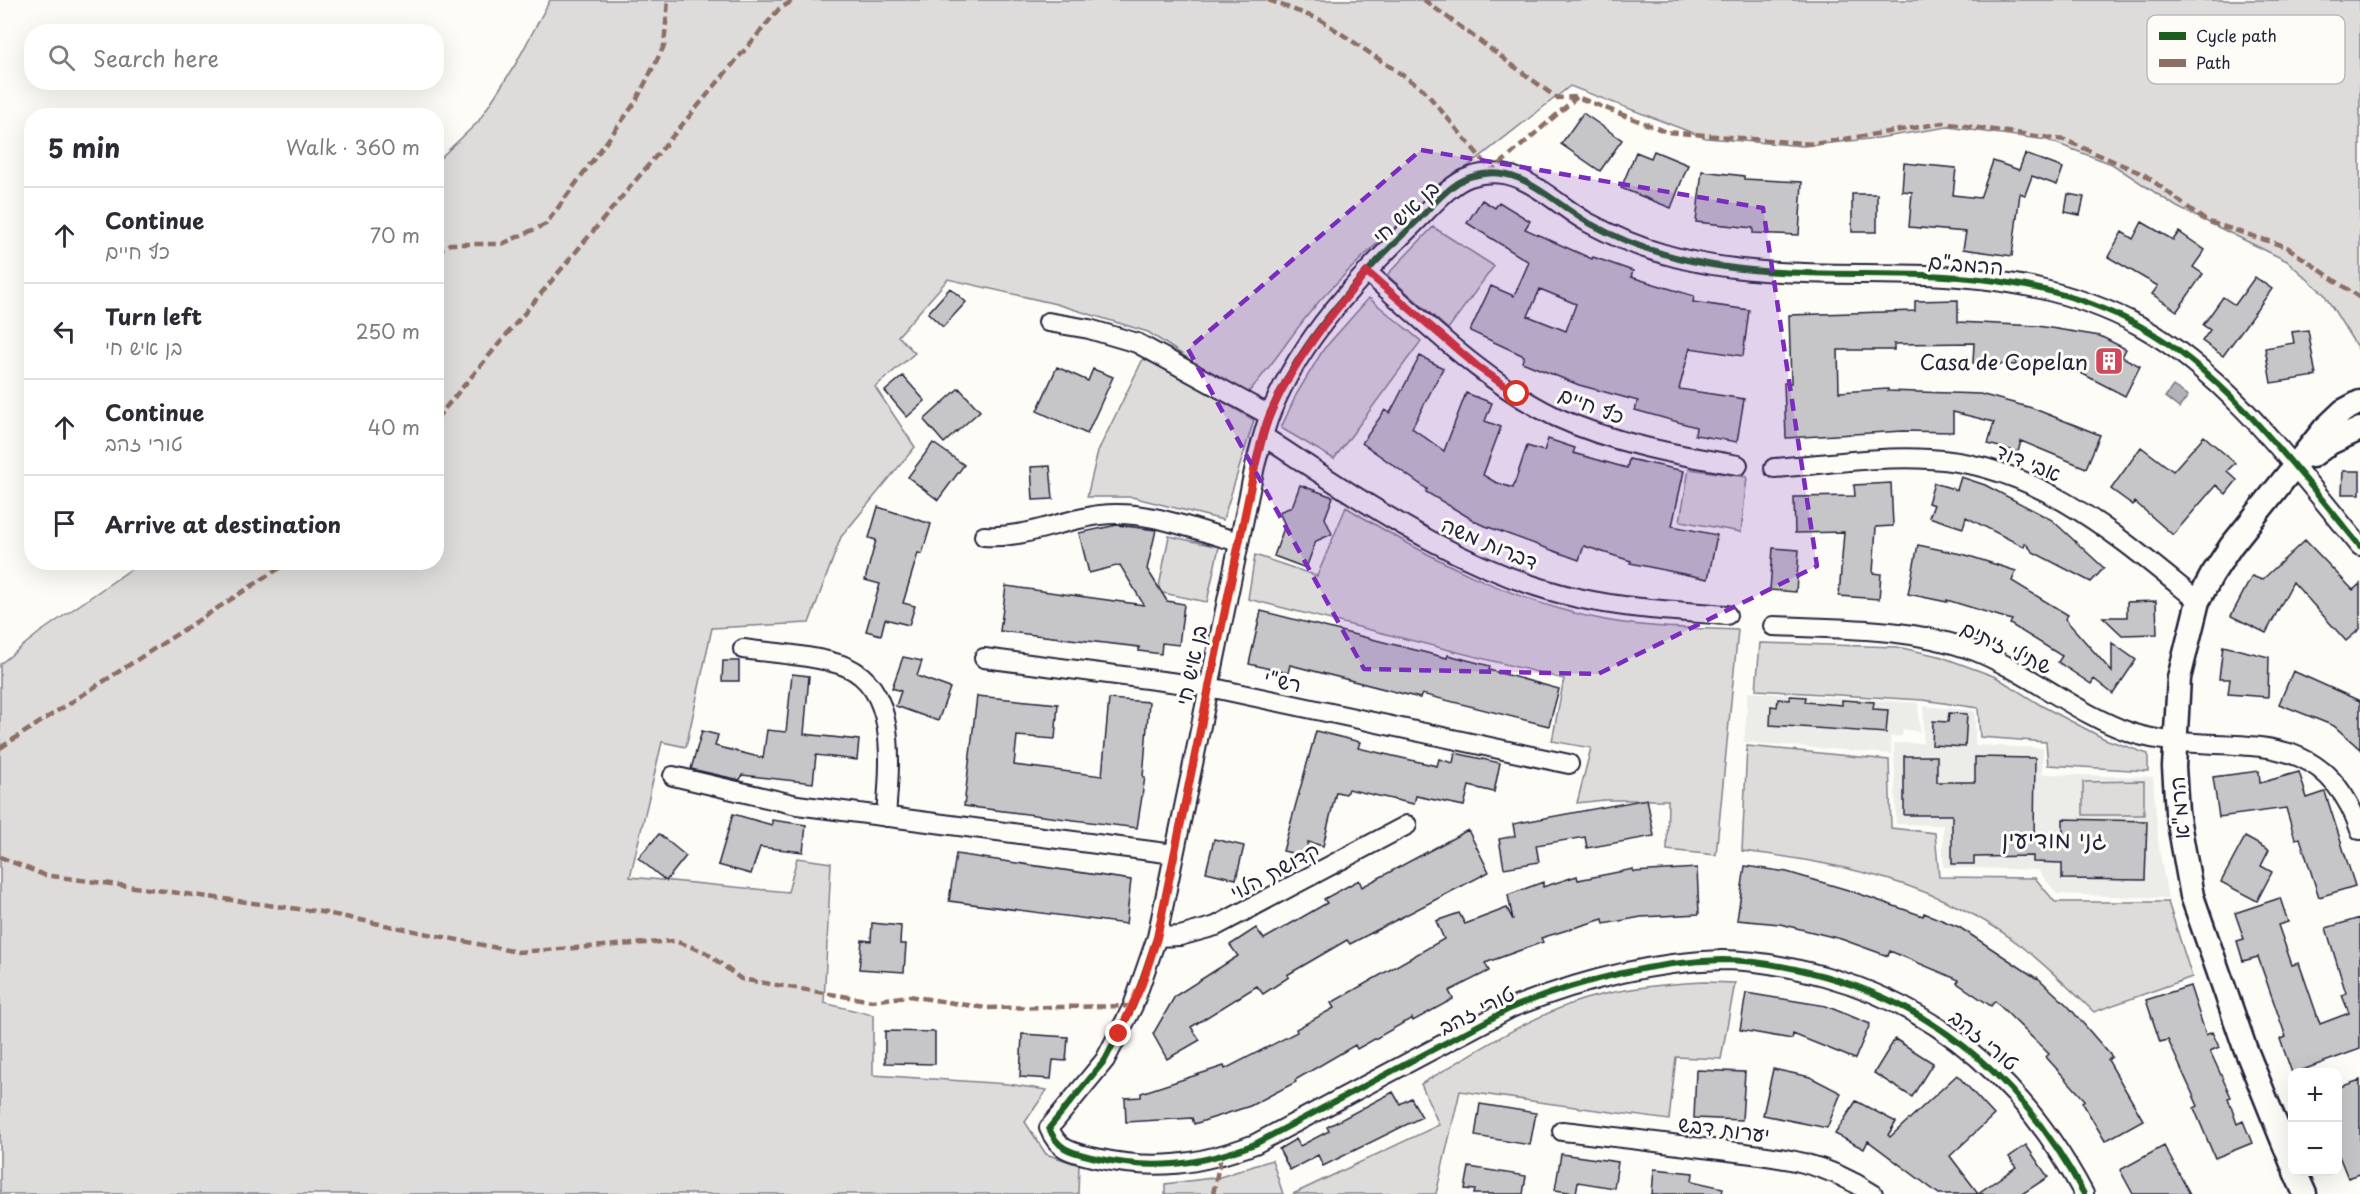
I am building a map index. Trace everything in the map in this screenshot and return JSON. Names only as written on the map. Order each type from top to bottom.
[{"type":"street","name":"בן איש חי","points":[[1157,938],[1239,542],[1269,415],[1284,383],[1305,350],[1367,272],[1432,207],[1466,178],[1492,171]]},
{"type":"street","name":"הרמב\"ם","points":[[1492,171],[1525,179],[1587,221],[1623,238],[1660,253],[1701,264],[1750,271],[1991,279],[2043,289],[2091,304],[2141,327],[2184,356],[2222,388],[2296,467],[2360,546]]},
{"type":"street","name":"כף חיים","points":[[1367,272],[1478,367],[1556,416],[1605,436],[1738,465]]},
{"type":"street","points":[[1048,322],[1089,329],[1137,343],[1269,415]]},
{"type":"street","points":[[2296,467],[2324,429],[2343,411],[2360,402]]},
{"type":"street","points":[[2296,467],[2330,443],[2360,429]]},
{"type":"street","name":"דברות משה","points":[[1263,436],[1382,514],[1479,566],[1578,598],[1635,608],[1727,615]]},
{"type":"street","name":"אבי דוד","points":[[1774,468],[1930,459],[1971,463],[2012,474],[2082,510],[2198,601]]},
{"type":"street","name":"הרמ\"א","points":[[2288,1154],[2244,1045],[2192,896],[2177,812],[2176,741],[2179,678],[2198,601],[2231,546],[2296,467]]},
{"type":"street","points":[[984,536],[1018,536],[1099,515],[1122,514],[1162,521],[1239,542]]},
{"type":"street","name":"שתילי זיתים","points":[[1773,626],[1894,632],[1946,642],[1975,651],[2119,728],[2140,735],[2176,741],[2244,743],[2277,749],[2308,762],[2335,783],[2353,810],[2360,830]]},
{"type":"street","points":[[743,649],[846,667],[866,679],[880,702],[885,724],[889,763],[886,817]]},
{"type":"street","name":"רש\"י","points":[[984,658],[1209,687],[1569,764]]},
{"type":"street","points":[[674,776],[797,805],[1174,854]]},
{"type":"street","name":"קדושת הלוי","points":[[1157,938],[1180,936],[1216,926],[1407,825]]},
{"type":"street","name":"טורי זהב","points":[[1157,938],[1133,1006],[1105,1060],[1049,1128],[1055,1142],[1070,1152],[1125,1164],[1160,1167],[1226,1155],[1255,1144],[1511,1008],[1551,992],[1640,968],[1724,960],[1793,967],[1842,981],[1920,1015],[1957,1038],[2022,1101],[2066,1161],[2084,1194]]},
{"type":"street","name":"יערות דבש","points":[[1562,1131],[1781,1158],[1818,1166],[1847,1177],[1873,1194]]},
{"type":"street","points":[[2297,1176],[2305,1194]]},
{"type":"highlighted area","points":[[1421,150],[1763,208],[1817,566],[1598,674],[1364,669],[1188,349]]},
{"type":"shaded area","points":[[550,0],[2360,0],[2360,352],[2324,294],[2287,261],[2177,207],[2112,164],[2047,140],[1948,127],[1878,138],[1803,146],[1706,138],[1570,86],[1443,186],[1352,267],[1313,308],[1266,372],[1245,396],[1148,332],[1056,304],[948,279],[898,336],[915,353],[875,387],[915,447],[841,537],[809,623],[712,628],[686,747],[662,742],[630,877],[788,892],[797,858],[831,863],[824,1003],[873,1015],[873,1075],[1008,1084],[1047,1090],[1025,1122],[1046,1154],[1079,1165],[1078,1194],[0,1194],[0,664],[39,633],[130,570],[444,570],[444,154],[478,122],[515,65]]},
{"type":"shaded area","points":[[1433,227],[1494,266],[1448,329],[1387,275]]},
{"type":"shaded area","points":[[1369,298],[1421,341],[1334,459],[1281,428],[1296,395],[1323,350]]},
{"type":"shaded area","points":[[1143,359],[1166,368],[1254,420],[1223,520],[1132,497],[1087,497],[1098,451]]},
{"type":"shaded area","points":[[2173,386],[2188,396],[2179,408],[2165,397]]},
{"type":"shaded area","points":[[1689,469],[1747,477],[1741,532],[1680,521]]},
{"type":"shaded area","points":[[1346,507],[1438,560],[1536,602],[1621,623],[1738,630],[1716,855],[1667,850],[1668,800],[1604,800],[1577,803],[1591,748],[1552,741],[1564,679],[1248,599],[1255,555],[1317,576]]},
{"type":"shaded area","points":[[1169,536],[1219,547],[1207,602],[1158,592]]},
{"type":"shaded area","points":[[1760,643],[1897,647],[1939,656],[1996,677],[2042,706],[2105,739],[2148,754],[2148,771],[2048,765],[2046,742],[1980,737],[1978,708],[1923,700],[1756,690]]},
{"type":"shaded area","points":[[1748,692],[1918,703],[1920,732],[1903,729],[1902,736],[1890,737],[1892,754],[1744,742]]},
{"type":"shaded area","points":[[1924,706],[1975,711],[1975,745],[2043,748],[2042,774],[2153,777],[2159,849],[2168,898],[2057,894],[2038,870],[1943,867],[1943,825],[1896,824],[1894,743],[1923,743]]},
{"type":"shaded area","points":[[1747,746],[1889,760],[1891,828],[1935,833],[1939,877],[2035,878],[2055,902],[2168,902],[2192,977],[2094,1012],[2020,945],[1957,906],[1923,891],[1851,869],[1742,851]]},
{"type":"shaded area","points":[[2144,781],[2144,815],[2083,815],[2083,782]]},
{"type":"shaded area","points":[[1704,982],[1735,983],[1721,1059],[1676,1057],[1669,1120],[1460,1091],[1436,1194],[1293,1194],[1439,1125],[1421,1084],[1519,1027],[1582,1000],[1612,992]]},
{"type":"shaded area","points":[[1272,1160],[1283,1194],[1165,1194],[1165,1184],[1220,1177]]},
{"type":"building","points":[[1583,113],[1622,140],[1600,171],[1561,144]]},
{"type":"building","points":[[1654,151],[1688,165],[1671,208],[1621,188],[1636,152],[1651,158]]},
{"type":"building","points":[[2025,154],[2063,168],[2057,185],[2032,176],[2025,195],[2020,193],[2012,256],[1963,249],[1966,232],[1909,227],[1912,192],[1902,191],[1904,163],[1956,168],[1953,195],[1980,198],[1993,161],[2019,170]]},
{"type":"building","points":[[1702,171],[1744,176],[1744,179],[1802,182],[1799,235],[1753,233],[1753,228],[1696,222]]},
{"type":"building","points":[[1852,194],[1877,194],[1877,232],[1852,232]]},
{"type":"building","points":[[2068,194],[2084,197],[2080,215],[2065,212]]},
{"type":"building","points":[[1482,200],[1495,208],[1499,202],[1530,221],[1525,229],[1592,259],[1593,257],[1633,271],[1631,277],[1694,296],[1693,302],[1749,310],[1743,356],[1690,348],[1679,389],[1744,399],[1737,442],[1695,435],[1696,427],[1635,410],[1638,401],[1579,385],[1522,362],[1524,356],[1470,331],[1491,286],[1514,296],[1529,262],[1467,223]],"holes":[[[1540,289],[1576,304],[1566,331],[1528,316]]]},
{"type":"building","points":[[2142,222],[2173,240],[2179,232],[2205,250],[2193,267],[2203,274],[2177,311],[2152,294],[2158,286],[2108,257],[2122,232],[2133,239]]},
{"type":"building","points":[[2255,277],[2272,289],[2223,356],[2202,341],[2210,330],[2203,325],[2223,297],[2235,305]]},
{"type":"building","points":[[950,288],[966,302],[943,327],[928,313]]},
{"type":"building","points":[[1958,300],[1958,322],[2038,326],[2100,336],[2126,349],[2122,357],[2140,366],[2125,396],[2079,372],[2016,361],[2016,365],[1973,363],[1974,343],[1894,344],[1894,350],[1838,350],[1839,392],[1888,389],[1888,391],[1980,394],[2032,408],[2100,435],[2086,468],[2021,441],[2018,452],[1988,444],[1994,422],[1953,412],[1953,432],[1903,431],[1786,438],[1784,383],[1791,383],[1789,315],[1915,311],[1915,301]]},
{"type":"building","points":[[2308,330],[2316,376],[2271,383],[2265,348],[2294,343],[2292,332]]},
{"type":"building","points":[[1420,356],[1443,368],[1412,428],[1444,451],[1466,393],[1492,403],[1485,421],[1501,427],[1483,475],[1495,482],[1513,488],[1527,446],[1544,451],[1548,439],[1575,448],[1573,453],[1627,468],[1629,459],[1684,471],[1672,526],[1717,535],[1708,579],[1630,563],[1631,561],[1584,546],[1579,560],[1480,524],[1426,492],[1427,489],[1362,443],[1385,410],[1390,413]]},
{"type":"building","points":[[1057,367],[1088,381],[1093,369],[1113,377],[1087,434],[1037,411]]},
{"type":"building","points":[[903,376],[925,401],[907,417],[885,391]]},
{"type":"building","points":[[959,388],[980,411],[944,443],[924,420]]},
{"type":"building","points":[[2204,436],[2235,463],[2227,471],[2237,480],[2226,494],[2216,485],[2173,535],[2135,502],[2133,505],[2111,489],[2141,447],[2173,471]]},
{"type":"building","points":[[933,443],[964,465],[938,500],[908,477]]},
{"type":"building","points":[[1050,466],[1053,499],[1033,500],[1031,467]]},
{"type":"building","points":[[2343,471],[2360,471],[2360,494],[2342,494]]},
{"type":"building","points":[[1961,477],[1985,485],[2052,520],[2104,568],[2091,582],[2033,552],[2025,543],[2024,547],[1966,517],[1963,528],[1929,517],[1934,505],[1928,503],[1934,483],[1957,490]]},
{"type":"building","points":[[1891,483],[1893,526],[1876,527],[1873,573],[1881,574],[1879,599],[1839,596],[1844,532],[1795,533],[1794,497],[1855,496],[1854,485]]},
{"type":"building","points":[[1300,485],[1333,497],[1325,518],[1332,534],[1316,541],[1306,568],[1274,556],[1285,525],[1279,512],[1292,507]]},
{"type":"building","points":[[878,507],[931,524],[922,554],[918,553],[903,603],[915,606],[909,625],[885,619],[881,635],[866,631],[880,584],[865,580],[876,540],[869,538]]},
{"type":"building","points":[[1117,525],[1156,530],[1147,569],[1167,601],[1184,604],[1179,645],[1162,643],[1161,654],[1139,651],[1139,647],[1000,631],[1006,586],[1144,605],[1120,565],[1089,573],[1079,533]]},
{"type":"building","points":[[2305,540],[2353,590],[2360,584],[2360,629],[2346,641],[2293,582],[2266,633],[2231,616],[2252,576],[2262,580]]},
{"type":"building","points":[[1918,545],[1966,555],[2016,571],[2012,581],[2068,615],[2065,619],[2112,672],[2112,643],[2136,660],[2113,694],[2094,679],[2091,684],[2058,662],[2062,656],[2010,624],[2012,620],[1947,600],[1947,602],[1908,594]]},
{"type":"building","points":[[1773,548],[1799,550],[1796,592],[1770,590]]},
{"type":"building","points":[[2156,601],[2157,634],[2122,635],[2103,617],[2127,617],[2127,602]]},
{"type":"building","points":[[1261,611],[1447,658],[1448,655],[1490,666],[1489,670],[1559,689],[1549,726],[1422,694],[1420,698],[1290,665],[1288,673],[1249,664]]},
{"type":"building","points":[[2223,646],[2269,657],[2268,697],[2228,694],[2230,679],[2219,679]]},
{"type":"building","points":[[903,657],[922,661],[917,676],[950,688],[938,721],[896,706],[901,691],[892,688]]},
{"type":"building","points":[[723,661],[739,661],[739,681],[722,681]]},
{"type":"building","points":[[2293,671],[2360,701],[2360,749],[2334,726],[2279,704]]},
{"type":"building","points":[[792,674],[809,676],[804,734],[859,740],[857,760],[816,755],[813,783],[742,775],[740,780],[691,769],[702,731],[718,735],[715,746],[763,758],[767,730],[786,732]]},
{"type":"building","points":[[977,696],[1058,704],[1055,739],[1017,736],[1014,765],[1102,776],[1109,699],[1149,702],[1143,777],[1145,777],[1137,828],[964,806]]},
{"type":"building","points":[[1790,696],[1806,697],[1805,702],[1842,705],[1842,700],[1874,702],[1873,709],[1888,710],[1886,733],[1770,725],[1771,706],[1777,707],[1778,699],[1790,700]]},
{"type":"building","points":[[1949,713],[1967,714],[1965,747],[1932,745],[1933,721],[1948,722]]},
{"type":"building","points":[[1316,731],[1360,742],[1358,748],[1437,766],[1439,759],[1453,763],[1455,753],[1500,763],[1494,792],[1469,786],[1464,806],[1416,796],[1414,804],[1348,789],[1346,794],[1336,792],[1323,846],[1308,842],[1305,856],[1283,851]]},
{"type":"building","points":[[1904,756],[1937,756],[1937,782],[1975,782],[1975,757],[2035,758],[2034,837],[2063,838],[2063,819],[2147,821],[2145,880],[2062,879],[2062,863],[2033,862],[2033,856],[1974,857],[1974,864],[1952,864],[1952,815],[1904,815]]},
{"type":"building","points":[[2259,771],[2260,783],[2299,772],[2307,798],[2325,792],[2355,886],[2319,897],[2300,838],[2295,839],[2286,808],[2219,817],[2213,777]]},
{"type":"building","points":[[1647,799],[1654,836],[1587,848],[1585,837],[1536,845],[1539,862],[1504,868],[1499,839],[1515,836],[1513,824]]},
{"type":"building","points":[[733,814],[772,825],[772,820],[806,825],[803,852],[760,847],[751,874],[718,865]]},
{"type":"building","points":[[1468,830],[1489,872],[1350,944],[1347,940],[1287,975],[1289,977],[1263,994],[1257,986],[1191,1027],[1200,1040],[1167,1059],[1153,1034],[1175,996],[1238,956],[1230,945],[1256,928],[1264,939],[1327,903],[1324,899],[1359,880],[1362,887]]},
{"type":"building","points":[[659,834],[686,856],[666,881],[638,858]]},
{"type":"building","points":[[2245,837],[2269,850],[2261,866],[2272,872],[2257,901],[2221,882]]},
{"type":"building","points":[[1214,839],[1244,846],[1236,879],[1206,872]]},
{"type":"building","points":[[956,854],[1131,880],[1126,924],[949,901]]},
{"type":"building","points":[[1745,866],[1787,872],[1923,916],[1924,913],[1959,927],[2037,977],[2068,1006],[2112,1057],[2108,1060],[2143,1120],[2105,1141],[2082,1102],[2085,1100],[2046,1057],[2049,1054],[1995,1001],[1991,1006],[1957,983],[1959,980],[1890,951],[1888,956],[1841,939],[1780,924],[1737,920]]},
{"type":"building","points":[[1697,868],[1699,914],[1641,917],[1604,924],[1603,919],[1541,938],[1543,942],[1485,963],[1489,971],[1449,991],[1453,999],[1413,1021],[1412,1018],[1357,1049],[1355,1045],[1295,1080],[1296,1082],[1250,1106],[1194,1124],[1192,1118],[1126,1122],[1125,1098],[1141,1097],[1141,1093],[1224,1066],[1225,1069],[1297,1032],[1296,1029],[1334,1008],[1331,1003],[1444,939],[1436,921],[1459,913],[1465,924],[1507,908],[1513,920],[1508,895],[1543,882],[1543,887],[1577,876],[1578,880],[1633,869],[1634,872]]},
{"type":"building","points":[[2280,898],[2288,922],[2278,925],[2292,965],[2299,963],[2320,1024],[2349,1013],[2342,995],[2346,993],[2326,928],[2360,918],[2360,1049],[2308,1068],[2290,1068],[2280,1039],[2286,1037],[2258,957],[2243,961],[2237,941],[2244,939],[2235,913]]},
{"type":"building","points":[[872,923],[901,926],[900,944],[906,944],[904,972],[859,969],[862,940],[871,941]]},
{"type":"building","points":[[2190,986],[2206,1035],[2212,1032],[2219,1047],[2210,1051],[2231,1097],[2228,1098],[2237,1124],[2243,1121],[2252,1143],[2215,1158],[2194,1108],[2198,1106],[2168,1040],[2160,1042],[2146,1000]]},
{"type":"building","points":[[1746,993],[1826,1006],[1870,1024],[1855,1059],[1793,1034],[1792,1039],[1740,1030]]},
{"type":"building","points":[[885,1031],[935,1032],[935,1064],[885,1063]]},
{"type":"building","points":[[1022,1034],[1068,1037],[1066,1061],[1053,1060],[1051,1079],[1020,1077]]},
{"type":"building","points":[[1895,1039],[1933,1063],[1912,1097],[1874,1073]]},
{"type":"building","points":[[1773,1069],[1810,1077],[1841,1093],[1827,1128],[1763,1115]]},
{"type":"building","points":[[1696,1070],[1745,1072],[1742,1120],[1694,1118]]},
{"type":"building","points":[[1957,1075],[1994,1115],[1950,1156],[1978,1193],[2016,1167],[2009,1157],[2026,1145],[2048,1177],[2022,1194],[1939,1194],[1868,1141],[1864,1149],[1835,1134],[1856,1101],[1896,1122],[1888,1135],[1890,1137]]},
{"type":"building","points":[[2360,1080],[2360,1174],[2348,1178],[2342,1163],[2342,1086]]},
{"type":"building","points":[[1393,1092],[1400,1104],[1411,1098],[1422,1117],[1323,1166],[1318,1155],[1290,1170],[1279,1149],[1296,1139],[1300,1146],[1329,1131],[1327,1127]]},
{"type":"building","points":[[1480,1104],[1536,1113],[1530,1145],[1475,1136]]},
{"type":"building","points":[[2164,1146],[2190,1194],[2133,1194],[2120,1170]]},
{"type":"building","points":[[1561,1154],[1618,1162],[1614,1188],[1578,1182],[1576,1193],[1555,1190]]},
{"type":"building","points":[[1469,1167],[1526,1176],[1523,1194],[1474,1194],[1475,1190],[1465,1189]]},
{"type":"building","points":[[1654,1169],[1693,1173],[1692,1181],[1723,1188],[1722,1194],[1652,1194]]},
{"type":"marked path","points":[[444,247],[450,244],[502,244],[546,224],[635,103],[664,46],[668,0]]},
{"type":"marked path","points":[[444,409],[779,9],[794,0]]},
{"type":"marked path","points":[[1268,0],[1321,20],[1423,89],[1492,171],[1577,97]]},
{"type":"marked path","points":[[1424,0],[1557,98],[1577,97],[1667,132],[1814,144],[1943,123],[2065,140],[2145,175],[2206,221],[2287,247],[2360,298]]},
{"type":"marked path","points":[[0,748],[277,570]]},
{"type":"marked path","points":[[0,857],[44,875],[321,912],[517,952],[675,941],[705,952],[741,979],[872,1001],[909,996],[986,1008],[1133,1006]]},
{"type":"marked path","points":[[1213,1194],[1221,1156]]},
{"type":"cycle path","points":[[2084,1194],[2036,1119],[1977,1057],[1944,1031],[1907,1009],[1867,990],[1799,970],[1735,960],[1694,962],[1641,969],[1588,981],[1537,998],[1511,1008],[1255,1144],[1215,1157],[1177,1164],[1138,1164],[1080,1154],[1068,1150],[1057,1142],[1049,1128],[1105,1060],[1133,1006],[1157,937],[1255,466],[1271,412],[1284,385],[1316,333],[1375,263],[1456,184],[1470,177],[1488,173],[1504,174],[1533,185],[1587,222],[1615,236],[1654,251],[1696,262],[1794,273],[1926,275],[1982,279],[2063,295],[2115,314],[2172,346],[2232,397],[2286,456],[2360,546]]},
{"type":"place","name":"Casa de Copelan","points":[[2109,361]]},
{"type":"district","name":"גני מודיעין","points":[[2054,838]]},
{"type":"route","points":[[1119,1034],[1142,984],[1157,938],[1255,466],[1269,415],[1284,383],[1331,315],[1367,272],[1478,367],[1517,394]]}]
